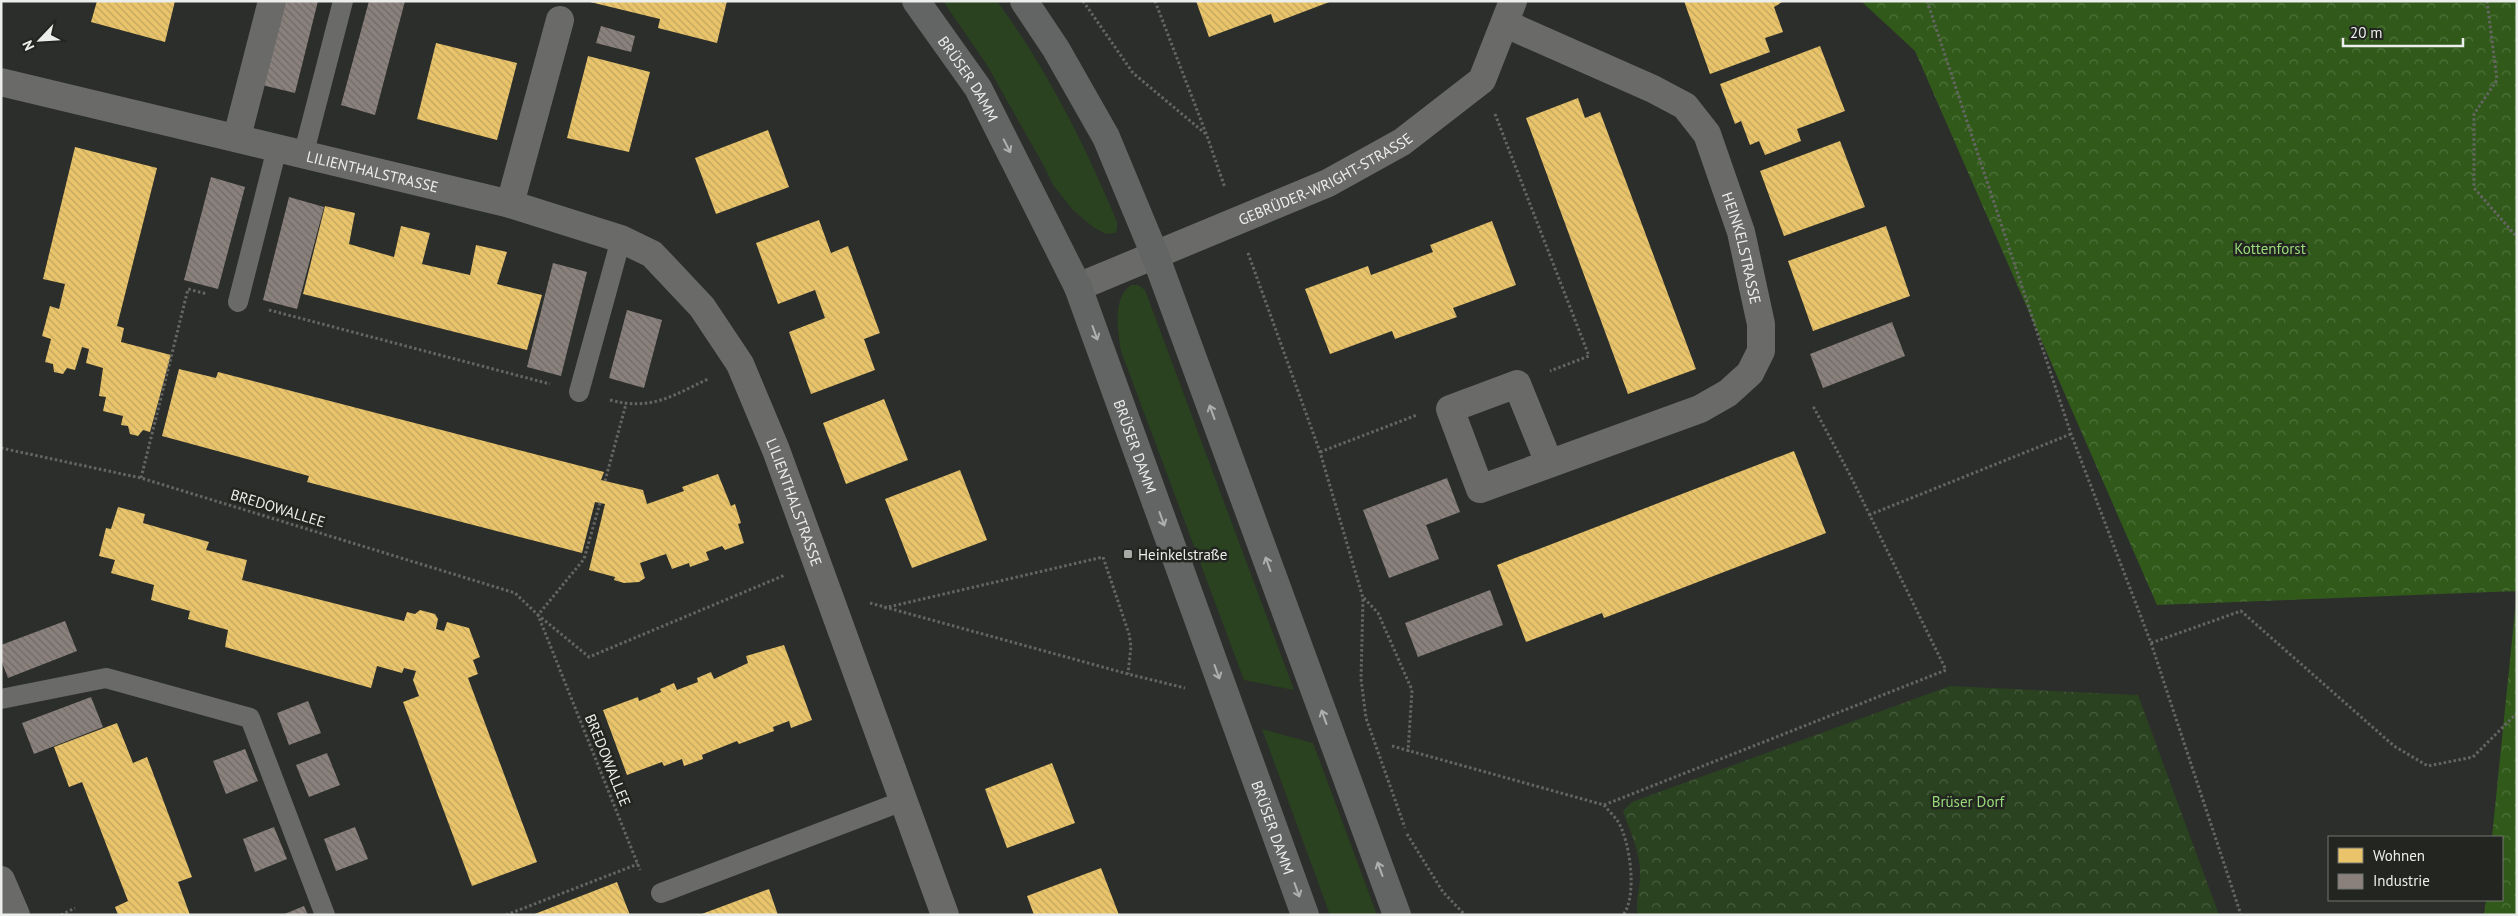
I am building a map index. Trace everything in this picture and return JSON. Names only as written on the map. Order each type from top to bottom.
[{"type":"street","points":[[237,137],[272,1]]},
{"type":"street","name":"BRÜSER DAMM","points":[[916,1],[978,88],[1078,287],[1306,915]]},
{"type":"street","points":[[1024,1],[1056,49],[1106,136],[1155,255],[1397,915]]},
{"type":"street","name":"GEBRÜDER-WRIGHT-STRASSE","points":[[1078,287],[1328,183],[1402,142],[1482,80],[1509,13]]},
{"type":"street","name":"HEINKELSTRASSE","points":[[1450,409],[1480,489],[1700,409],[1728,393],[1750,373],[1761,350],[1761,324],[1742,232],[1707,134],[1685,106],[1509,13]]},
{"type":"street","points":[[510,204],[560,20]]},
{"type":"street","name":"LILIENTHALSTRASSE","points":[[1,82],[237,137],[303,156],[510,204],[621,239],[652,254],[702,307],[740,364],[776,450],[945,915]]},
{"type":"street","points":[[1450,409],[1517,384],[1548,463]]},
{"type":"street","points":[[1,880],[16,915]]},
{"type":"lane","points":[[303,156],[343,1]]},
{"type":"lane","points":[[238,302],[277,148]]},
{"type":"lane","points":[[580,392],[621,239]]},
{"type":"lane","points":[[1,699],[106,678],[250,718],[325,915]]},
{"type":"lane","points":[[661,893],[902,801]]},
{"type":"path","points":[[1083,1],[1133,73],[1208,136]]},
{"type":"path","points":[[1155,1],[1208,136],[1320,452],[1363,598],[1361,678],[1366,718],[1408,835],[1443,892],[1465,915]]},
{"type":"path","points":[[1928,1],[2071,434],[2151,643],[2241,915]]},
{"type":"path","points":[[2487,1],[2497,80],[2474,114],[2474,188],[2517,237]]},
{"type":"path","points":[[1482,80],[1589,356],[1517,384]]},
{"type":"path","points":[[141,478],[188,289],[626,404],[659,402],[740,364]]},
{"type":"path","points":[[606,481],[626,404]]},
{"type":"path","points":[[1604,805],[1946,670],[1813,406]]},
{"type":"path","points":[[1320,452],[1426,412],[1450,409]]},
{"type":"path","points":[[1869,515],[2071,434]]},
{"type":"path","name":"BREDOWALLEE","points":[[1,448],[141,478],[515,593],[538,615],[589,657],[816,563]]},
{"type":"path","points":[[538,615],[584,558],[600,503]]},
{"type":"path","points":[[884,608],[1103,557],[1130,634],[1128,674]]},
{"type":"path","points":[[1363,598],[1378,613],[1412,690],[1408,752]]},
{"type":"path","points":[[866,602],[1128,674],[1187,688]]},
{"type":"path","points":[[2151,643],[2241,611],[2394,746],[2428,766],[2473,757],[2517,713]]},
{"type":"path","name":"BREDOWALLEE","points":[[538,615],[641,872]]},
{"type":"path","points":[[1392,746],[1604,805],[1617,821],[1626,843],[1630,866],[1630,894],[1623,915]]},
{"type":"path","points":[[506,915],[638,864]]},
{"type":"path","points":[[61,915],[76,908]]},
{"type":"green space","points":[[943,1],[997,1],[1032,53],[1064,108],[1117,222],[1115,233],[1106,234],[1093,227],[1073,210],[1053,185],[987,65]]},
{"type":"green space","name":"Kottenforst","points":[[1861,1],[2517,1],[2517,591],[2157,605],[1915,51]]},
{"type":"green space","points":[[1131,285],[1138,285],[1145,290],[1294,690],[1244,680],[1121,351],[1118,325],[1119,306],[1125,291]]},
{"type":"green space","points":[[2517,591],[2517,915],[2484,915],[2486,901],[2503,901],[2503,836],[2492,836]]},
{"type":"green space","name":"Brüser Dorf","points":[[1950,686],[2138,695],[2219,915],[1638,915],[1639,862],[1623,811],[1632,802]]},
{"type":"green space","points":[[1262,729],[1313,743],[1377,915],[1330,915]]},
{"type":"building: Wohnen","points":[[97,1],[175,1],[165,42],[91,22]]},
{"type":"building: Wohnen","points":[[586,1],[727,1],[717,43],[658,28],[660,19]]},
{"type":"building: Wohnen","points":[[1196,1],[1332,1],[1274,23],[1271,14],[1209,37]]},
{"type":"building: Wohnen","points":[[1684,1],[1784,1],[1774,7],[1783,32],[1765,38],[1770,52],[1710,74]]},
{"type":"building: Wohnen","points":[[436,43],[517,63],[497,140],[417,119]]},
{"type":"building: Wohnen","points":[[1820,46],[1845,111],[1797,129],[1801,141],[1765,155],[1759,141],[1750,145],[1741,121],[1735,124],[1720,84]]},
{"type":"building: Wohnen","points":[[588,56],[650,72],[629,152],[567,138]]},
{"type":"building: Wohnen","points":[[1578,98],[1585,118],[1600,112],[1696,369],[1628,394],[1526,118]]},
{"type":"building: Wohnen","points":[[768,130],[789,187],[716,214],[695,158]]},
{"type":"building: Wohnen","points":[[1840,141],[1865,207],[1784,236],[1760,171]]},
{"type":"building: Wohnen","points":[[75,147],[157,168],[117,326],[124,328],[121,342],[171,355],[150,432],[143,430],[138,436],[130,434],[128,426],[121,425],[123,416],[103,411],[106,397],[99,396],[103,368],[86,363],[89,349],[82,347],[75,370],[67,368],[63,374],[54,372],[53,364],[45,362],[51,339],[42,336],[50,306],[59,309],[65,284],[43,279]]},
{"type":"building: Wohnen","points":[[325,206],[355,213],[349,244],[394,257],[401,226],[430,233],[422,264],[470,275],[476,245],[507,252],[497,284],[542,295],[527,350],[303,294]]},
{"type":"building: Wohnen","points":[[819,220],[831,253],[848,246],[880,333],[864,339],[875,370],[811,394],[789,332],[825,318],[815,290],[778,304],[756,243]]},
{"type":"building: Wohnen","points":[[1492,221],[1516,285],[1453,308],[1457,317],[1395,339],[1392,331],[1330,354],[1305,289],[1368,266],[1371,275],[1433,252],[1430,245]]},
{"type":"building: Wohnen","points":[[1886,226],[1910,296],[1813,331],[1788,261]]},
{"type":"building: Wohnen","points":[[179,369],[216,378],[218,372],[604,472],[601,480],[643,490],[647,504],[684,491],[682,487],[718,474],[731,506],[735,504],[741,523],[738,524],[744,543],[725,550],[722,546],[706,552],[709,560],[690,567],[689,563],[672,569],[666,554],[640,563],[645,578],[639,582],[624,583],[614,580],[615,577],[589,570],[605,504],[595,502],[582,553],[307,482],[309,476],[162,436]]},
{"type":"building: Wohnen","points":[[884,399],[908,460],[846,484],[823,423]]},
{"type":"building: Wohnen","points":[[1794,451],[1826,533],[1604,618],[1602,613],[1526,642],[1497,565]]},
{"type":"building: Wohnen","points":[[960,470],[987,540],[912,568],[885,499]]},
{"type":"building: Wohnen","points":[[118,507],[145,514],[143,523],[209,542],[206,550],[247,560],[242,580],[404,621],[407,612],[415,614],[420,610],[435,614],[438,619],[436,629],[444,631],[447,622],[469,628],[480,657],[473,660],[478,674],[468,678],[537,862],[472,886],[403,702],[419,696],[413,680],[416,671],[404,668],[402,673],[377,666],[371,688],[225,647],[228,630],[188,619],[190,611],[151,600],[154,585],[111,573],[115,560],[99,556],[106,528],[111,529]]},
{"type":"building: Wohnen","points":[[784,645],[812,720],[791,728],[789,721],[773,727],[774,731],[739,744],[737,741],[702,755],[703,759],[684,766],[682,759],[664,766],[662,762],[627,775],[603,710],[638,697],[639,701],[661,692],[660,689],[674,683],[677,690],[698,682],[697,678],[711,672],[714,679],[748,663],[746,656]]},
{"type":"building: Wohnen","points":[[117,723],[133,763],[147,757],[192,877],[178,882],[190,915],[118,915],[115,907],[128,901],[82,782],[69,787],[54,747]]},
{"type":"building: Wohnen","points":[[1052,763],[1075,823],[1007,848],[985,789]]},
{"type":"building: Wohnen","points":[[1101,868],[1119,915],[1034,915],[1027,896]]},
{"type":"building: Wohnen","points":[[617,882],[630,915],[532,915]]},
{"type":"building: Wohnen","points":[[769,889],[778,915],[699,915]]},
{"type":"building: Industrie","points":[[283,1],[318,1],[295,93],[262,85]]},
{"type":"building: Industrie","points":[[369,1],[405,1],[375,115],[341,105]]},
{"type":"building: Industrie","points":[[601,26],[635,36],[631,52],[596,43]]},
{"type":"building: Industrie","points":[[211,177],[245,187],[218,289],[184,280]]},
{"type":"building: Industrie","points":[[289,197],[324,207],[297,309],[263,300]]},
{"type":"building: Industrie","points":[[553,263],[587,272],[561,376],[527,367]]},
{"type":"building: Industrie","points":[[627,310],[662,320],[644,388],[609,378]]},
{"type":"building: Industrie","points":[[1892,322],[1905,356],[1823,388],[1810,354]]},
{"type":"building: Industrie","points":[[1447,478],[1460,512],[1426,525],[1439,559],[1389,578],[1363,510]]},
{"type":"building: Industrie","points":[[1490,590],[1503,625],[1418,657],[1405,623]]},
{"type":"building: Industrie","points":[[65,621],[77,651],[8,678],[1,660],[1,645]]},
{"type":"building: Industrie","points":[[91,697],[103,727],[34,754],[22,723]]},
{"type":"building: Industrie","points":[[308,701],[321,733],[289,745],[277,713]]},
{"type":"building: Industrie","points":[[245,749],[258,781],[226,794],[213,761]]},
{"type":"building: Industrie","points":[[327,753],[340,785],[309,797],[296,765]]},
{"type":"building: Industrie","points":[[274,827],[287,859],[255,872],[243,839]]},
{"type":"building: Industrie","points":[[355,827],[368,859],[336,871],[324,839]]},
{"type":"building: Industrie","points":[[304,906],[308,915],[282,915]]},
{"type":"place","name":"Heinkelstraße","points":[[1128,554]]}]
